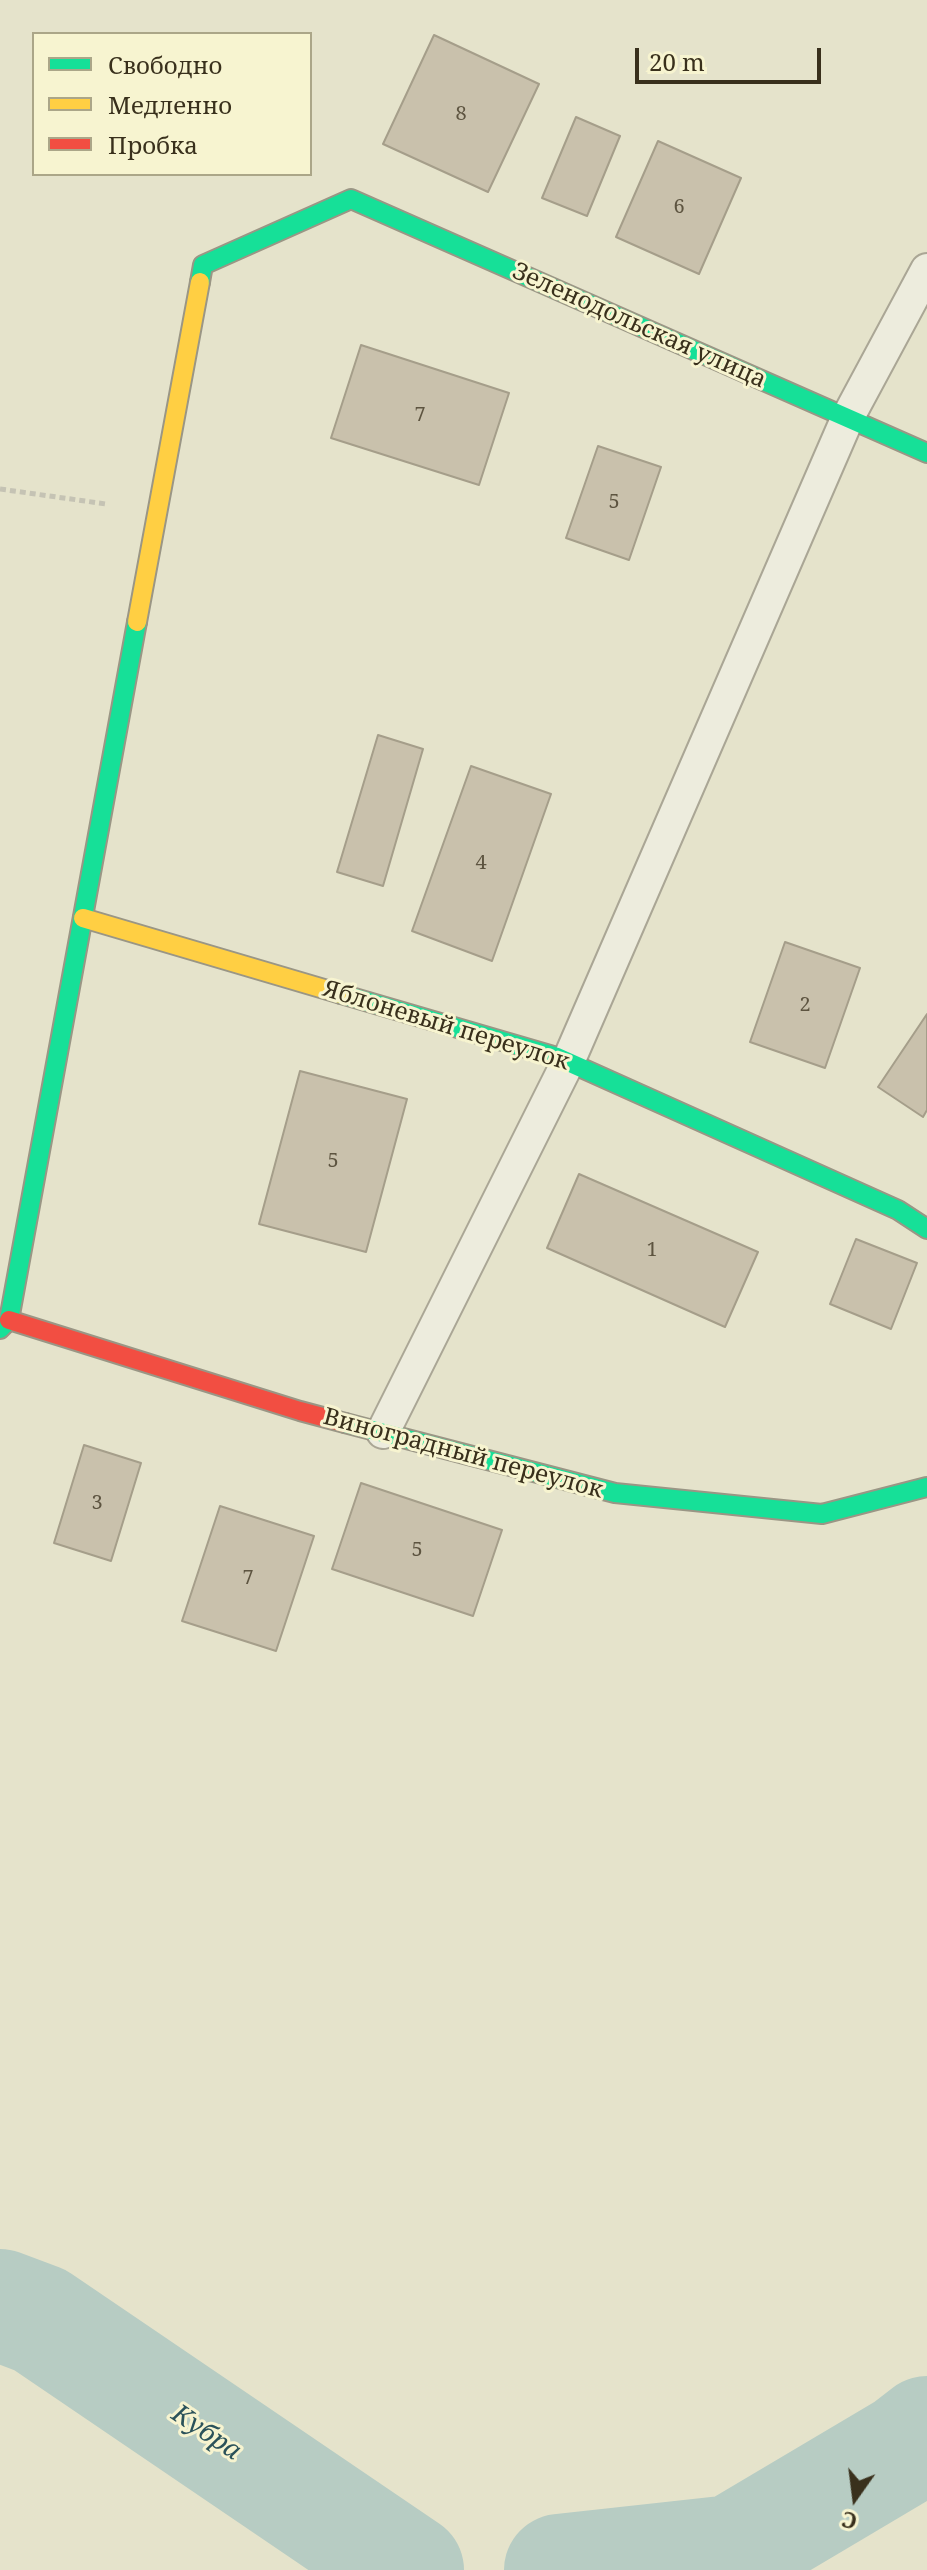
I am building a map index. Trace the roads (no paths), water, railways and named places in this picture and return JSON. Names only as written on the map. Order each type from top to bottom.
[{"type":"street","name":"Зеленодольская улица","points":[[83,918],[203,265],[351,199],[927,453]]},
{"type":"street","name":"Яблоневый переулок","points":[[83,918],[568,1062],[898,1210],[927,1229]]},
{"type":"street","points":[[4,1324],[83,918]]},
{"type":"street","name":"Виноградный переулок","points":[[4,1324],[300,1411],[615,1493],[822,1514],[927,1487]]},
{"type":"lane","points":[[383,1432],[568,1062],[848,417],[927,270]]},
{"type":"waterway","name":"Кубра","points":[[0,2305],[40,2320],[408,2570]]},
{"type":"waterway","name":"Кубра","points":[[560,2570],[733,2551],[905,2449],[927,2432]]}]
